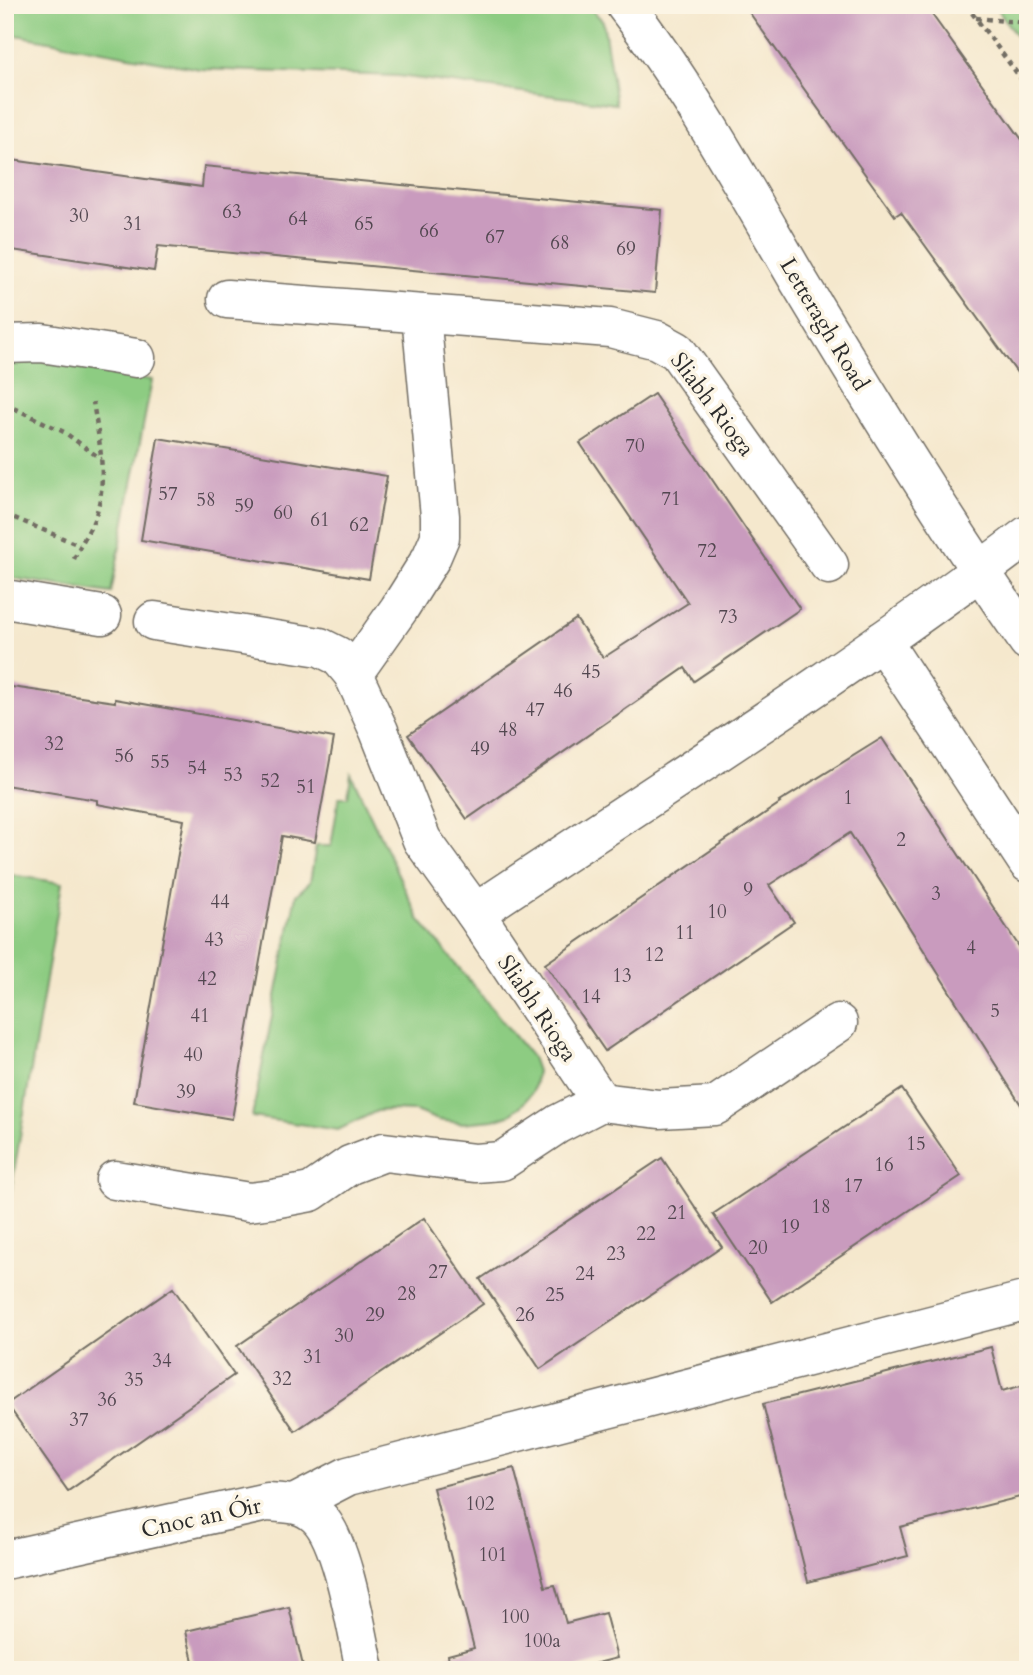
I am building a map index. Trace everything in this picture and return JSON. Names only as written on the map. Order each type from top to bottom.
[{"type":"street","name":"Letteragh Road","points":[[625,5],[698,111],[871,401],[1028,641]]},
{"type":"street","name":"Sliabh Rioga","points":[[227,299],[610,328],[657,340],[677,351],[829,565]]},
{"type":"street","points":[[353,674],[420,577],[432,558],[440,537],[421,315]]},
{"type":"street","points":[[5,344],[42,343],[136,358]]},
{"type":"street","points":[[475,913],[882,641],[1028,536]]},
{"type":"street","points":[[5,598],[102,615]]},
{"type":"street","name":"Sliabh Rioga","points":[[154,621],[320,647],[338,656],[353,674],[375,722],[422,840],[475,913],[601,1102]]},
{"type":"street","points":[[882,641],[1028,863]]},
{"type":"street","points":[[115,1180],[249,1202],[311,1192],[350,1165],[384,1152],[475,1163],[502,1161],[558,1124],[601,1102],[659,1109],[715,1106],[838,1023]]},
{"type":"street","points":[[296,1503],[348,1476],[1028,1300]]},
{"type":"street","name":"Cnoc an Óir","points":[[5,1560],[267,1502],[296,1503]]},
{"type":"street","points":[[296,1503],[317,1516],[330,1533],[341,1567],[365,1670]]},
{"type":"path","points":[[969,7],[1028,88]]},
{"type":"path","points":[[976,18],[1028,23]]},
{"type":"path","points":[[56,607],[79,545],[94,519],[103,460],[85,350]]},
{"type":"path","points":[[5,404],[64,432],[103,460]]},
{"type":"path","points":[[5,514],[79,545]]},
{"type":"green space","points":[[5,5],[587,5],[603,21],[616,104],[398,76],[200,69],[5,33]]},
{"type":"green space","points":[[994,5],[1028,5],[1028,52]]},
{"type":"green space","points":[[36,360],[152,380],[111,593],[5,577],[5,363]]},
{"type":"green space","points":[[351,774],[419,919],[532,1057],[537,1071],[533,1091],[522,1105],[509,1115],[494,1120],[461,1123],[438,1120],[415,1111],[377,1111],[338,1130],[252,1117],[296,895],[310,882],[316,846],[331,846],[339,797],[348,797]]},
{"type":"green space","points":[[5,874],[62,883],[5,1227]]},
{"type":"building","points":[[744,5],[925,5],[1028,148],[1028,388],[901,212],[895,216]]},
{"type":"building","points":[[5,159],[202,187],[204,166],[662,210],[655,293],[158,246],[154,271],[5,249]]},
{"type":"building","points":[[654,394],[800,609],[694,681],[685,668],[467,819],[408,735],[576,619],[603,658],[688,603],[580,443]]},
{"type":"building","points":[[158,438],[387,476],[369,579],[141,540]]},
{"type":"building","points":[[5,686],[115,702],[115,699],[334,738],[315,842],[282,836],[232,1119],[134,1102],[184,820],[97,804],[97,800],[5,785]]},
{"type":"building","points":[[882,738],[1028,960],[1028,1116],[850,833],[769,885],[794,922],[605,1051],[545,964],[779,802]]},
{"type":"building","points":[[902,1089],[961,1176],[772,1302],[713,1214]]},
{"type":"building","points":[[662,1158],[722,1247],[540,1369],[480,1279]]},
{"type":"building","points":[[424,1218],[483,1304],[295,1431],[237,1346]]},
{"type":"building","points":[[173,1288],[234,1375],[68,1491],[7,1404]]},
{"type":"building","points":[[991,1347],[1002,1391],[1028,1384],[1028,1495],[900,1527],[908,1556],[808,1582],[763,1404]]},
{"type":"building","points":[[514,1468],[545,1587],[555,1585],[566,1623],[605,1613],[617,1658],[578,1670],[450,1670],[448,1655],[474,1648],[433,1488]]},
{"type":"building","points":[[289,1607],[304,1670],[195,1670],[186,1631]]}]
